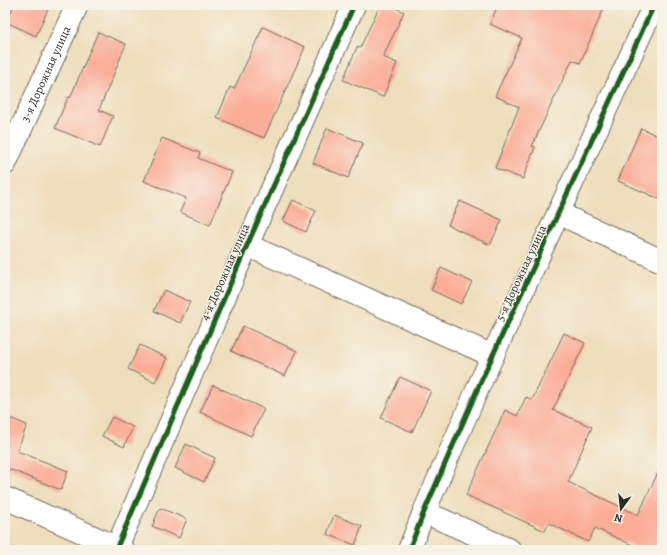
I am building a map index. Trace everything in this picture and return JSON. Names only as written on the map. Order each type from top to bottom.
[{"type":"street","name":"3-я Дорожная улица","points":[[5,164],[77,5]]},
{"type":"street","name":"4-я Дорожная улица","points":[[120,549],[247,245],[354,5]]},
{"type":"street","name":"5-я Дорожная улица","points":[[409,550],[424,512],[493,356],[560,214],[654,5]]},
{"type":"street","points":[[560,214],[662,261]]},
{"type":"street","points":[[247,245],[493,356]]},
{"type":"street","points":[[5,498],[120,549]]},
{"type":"street","points":[[424,512],[510,550]]},
{"type":"building","points":[[14,5],[50,5],[36,36],[6,22]]},
{"type":"building","points":[[380,5],[390,5],[404,12],[383,57],[397,63],[383,97],[343,80],[357,47],[360,48]]},
{"type":"building","points":[[498,5],[592,5],[603,10],[580,63],[572,60],[532,146],[535,147],[523,179],[495,168],[519,107],[495,96],[522,38],[490,24]]},
{"type":"building","points":[[263,27],[305,47],[264,138],[217,118],[230,87],[234,89]]},
{"type":"building","points":[[98,32],[126,44],[99,110],[113,116],[100,147],[55,128],[68,97],[70,98]]},
{"type":"building","points":[[327,128],[363,143],[348,178],[313,163]]},
{"type":"building","points":[[641,128],[662,138],[662,200],[618,181]]},
{"type":"building","points":[[162,138],[200,153],[198,158],[232,172],[210,225],[180,212],[186,198],[144,181]]},
{"type":"building","points":[[293,200],[316,211],[306,232],[283,221]]},
{"type":"building","points":[[460,201],[502,220],[490,245],[448,225]]},
{"type":"building","points":[[441,268],[472,282],[461,304],[431,290]]},
{"type":"building","points":[[164,290],[190,302],[180,323],[154,311]]},
{"type":"building","points":[[243,326],[297,351],[285,376],[231,351]]},
{"type":"building","points":[[564,333],[585,343],[553,410],[592,427],[568,482],[638,515],[662,464],[662,550],[643,550],[595,528],[588,542],[549,523],[545,531],[466,495],[505,410],[517,416],[526,397],[532,400]]},
{"type":"building","points":[[140,345],[167,358],[155,382],[128,369]]},
{"type":"building","points":[[400,377],[431,391],[412,432],[381,418]]},
{"type":"building","points":[[213,385],[264,409],[251,436],[200,412]]},
{"type":"building","points":[[5,416],[27,425],[17,451],[68,471],[61,490],[9,469],[5,478]]},
{"type":"building","points":[[112,417],[133,427],[124,447],[102,436]]},
{"type":"building","points":[[186,444],[215,458],[204,482],[175,468]]},
{"type":"building","points":[[160,508],[187,519],[179,538],[152,526]]},
{"type":"building","points":[[334,515],[362,526],[355,545],[327,534]]},
{"type":"cycle path","points":[[117,547],[244,252],[354,5]]},
{"type":"cycle path","points":[[409,550],[481,381],[654,5]]}]
